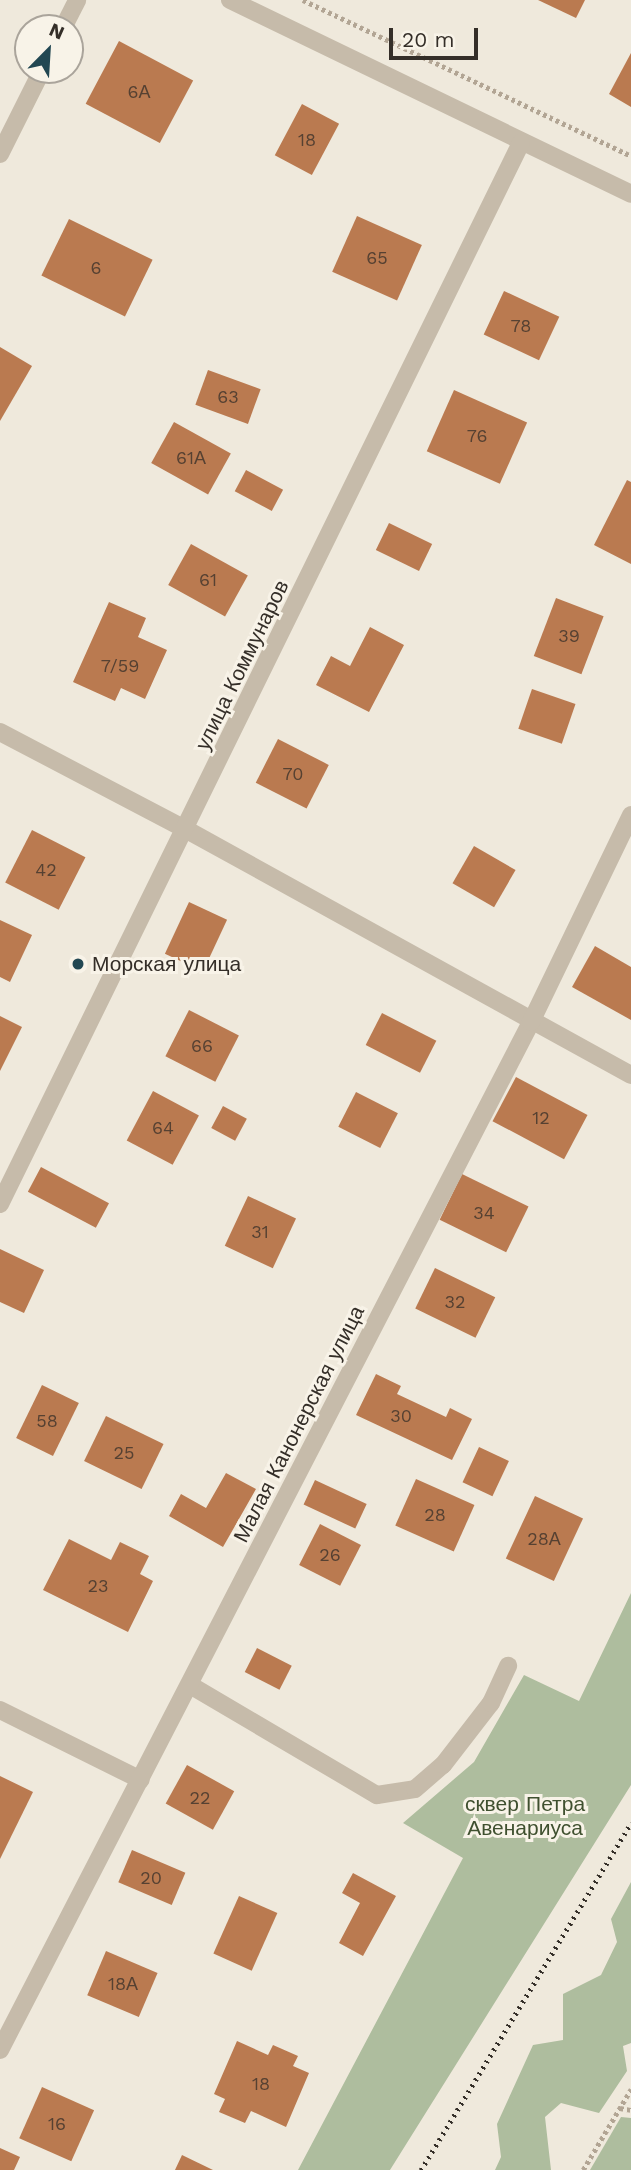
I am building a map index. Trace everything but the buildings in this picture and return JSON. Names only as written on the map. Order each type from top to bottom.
[{"type":"street","points":[[230,0],[631,194]]},
{"type":"street","points":[[0,154],[35,84]]},
{"type":"street","name":"улица Коммунаров","points":[[0,1204],[187,830],[521,143]]},
{"type":"street","points":[[0,732],[187,830],[531,1023],[631,1075]]},
{"type":"street","name":"Малая Канонерская улица","points":[[0,2050],[531,1023],[631,815]]},
{"type":"street","points":[[190,1685],[377,1794],[415,1789],[443,1765],[491,1703],[508,1666]]},
{"type":"street","points":[[0,1710],[141,1780]]},
{"type":"path","points":[[303,0],[631,156]]},
{"type":"path","points":[[583,2170],[631,2089]]},
{"type":"path","points":[[620,2108],[631,2110]]},
{"type":"green space","name":"сквер Петра Авенариуса","points":[[631,1593],[631,1785],[390,2170],[298,2170],[463,1858],[403,1823],[474,1762],[524,1675],[579,1701]]},
{"type":"green space","points":[[631,1882],[631,2043],[623,2046],[627,2071],[599,2113],[561,2103],[545,2117],[551,2170],[495,2170],[501,2157],[497,2124],[533,2045],[563,2040],[563,1994],[601,1975],[617,1942],[611,1919]]},
{"type":"green space","points":[[621,2117],[631,2118],[631,2170],[590,2170]]},
{"type":"railway","points":[[421,2170],[631,1823]]},
{"type":"place","name":"Морская улица","points":[[78,964]]}]
